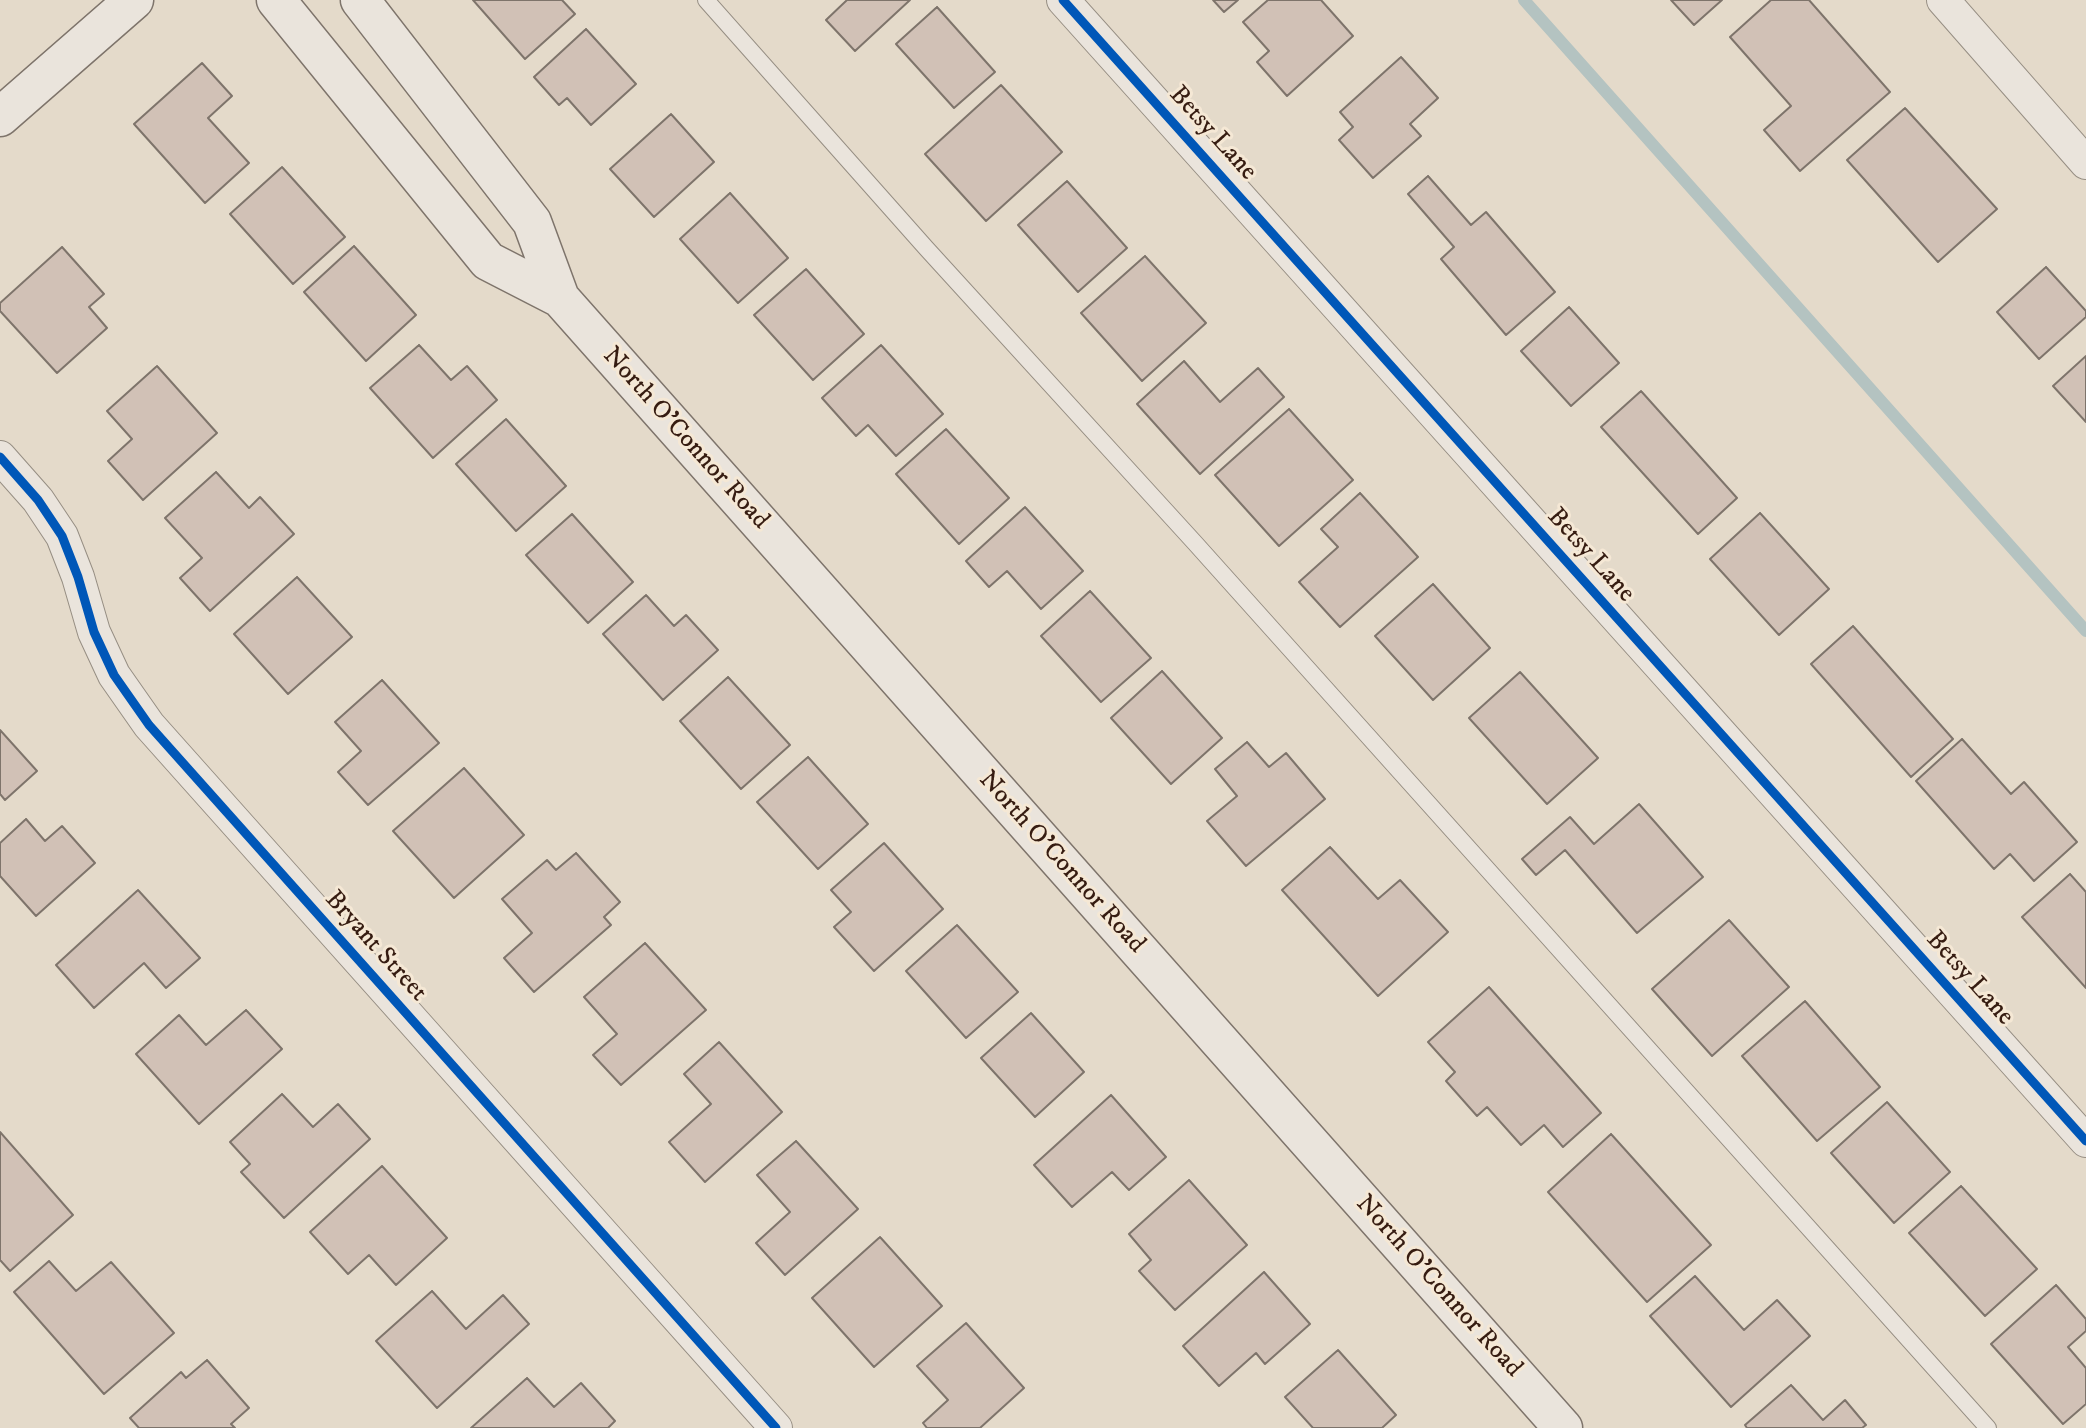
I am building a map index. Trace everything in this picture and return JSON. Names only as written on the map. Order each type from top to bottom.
[{"type":"main road","points":[[92,37],[104,0]]},
{"type":"main road","points":[[0,117],[134,0]]},
{"type":"main road","name":"North O'Connor Road","points":[[276,0],[488,261],[560,299],[1563,1428]]},
{"type":"main road","name":"North O'Connor Road","points":[[359,0],[532,222],[560,299]]},
{"type":"street","name":"Betsy Lane","points":[[1063,0],[2086,1141]]},
{"type":"street","points":[[1943,0],[2086,163]]},
{"type":"street","name":"Bryant Street","points":[[0,457],[38,500],[62,536],[78,577],[94,632],[114,675],[149,725],[760,1422]]},
{"type":"lane","points":[[706,0],[1988,1428]]},
{"type":"building","points":[[473,0],[562,0],[575,14],[525,59]]},
{"type":"building","points":[[847,0],[910,0],[855,51],[826,20]]},
{"type":"building","points":[[1213,0],[1238,0],[1224,12]]},
{"type":"building","points":[[1268,0],[1321,0],[1353,36],[1287,96],[1257,62],[1269,51],[1243,22]]},
{"type":"building","points":[[1671,0],[1722,0],[1694,25]]},
{"type":"building","points":[[1771,0],[1809,0],[1890,92],[1800,171],[1764,130],[1791,106],[1730,37]]},
{"type":"building","points":[[937,7],[995,72],[954,108],[896,44]]},
{"type":"building","points":[[586,29],[636,84],[591,125],[567,98],[559,105],[534,77]]},
{"type":"building","points":[[1401,57],[1438,98],[1410,124],[1421,136],[1373,178],[1339,140],[1353,127],[1340,112]]},
{"type":"building","points":[[202,63],[232,96],[208,118],[249,163],[205,203],[134,124]]},
{"type":"building","points":[[1001,85],[1062,152],[986,221],[925,154]]},
{"type":"building","points":[[1905,108],[1997,209],[1938,262],[1847,160]]},
{"type":"building","points":[[671,114],[714,162],[654,217],[610,169]]},
{"type":"building","points":[[282,167],[345,237],[293,284],[230,214]]},
{"type":"building","points":[[1428,176],[1471,225],[1486,212],[1555,292],[1506,335],[1441,259],[1454,247],[1408,194]]},
{"type":"building","points":[[1067,181],[1127,248],[1078,292],[1018,225]]},
{"type":"building","points":[[730,193],[788,258],[738,303],[680,239]]},
{"type":"building","points":[[354,246],[416,315],[366,361],[304,292]]},
{"type":"building","points":[[62,247],[104,294],[89,307],[107,328],[57,373],[0,311],[0,303]]},
{"type":"building","points":[[1145,256],[1206,323],[1142,381],[1081,313]]},
{"type":"building","points":[[2046,267],[2086,311],[2086,317],[2039,359],[1997,312]]},
{"type":"building","points":[[806,269],[864,334],[813,380],[754,315]]},
{"type":"building","points":[[1569,307],[1619,363],[1571,406],[1521,351]]},
{"type":"building","points":[[419,345],[451,380],[467,366],[497,400],[433,458],[370,388]]},
{"type":"building","points":[[881,345],[943,414],[896,456],[868,425],[856,436],[822,398]]},
{"type":"building","points":[[2086,356],[2086,422],[2053,386]]},
{"type":"building","points":[[1184,361],[1220,402],[1258,368],[1284,397],[1200,474],[1137,404]]},
{"type":"building","points":[[157,366],[217,433],[143,500],[108,461],[132,439],[107,411]]},
{"type":"building","points":[[1641,391],[1737,498],[1698,534],[1601,427]]},
{"type":"building","points":[[1289,409],[1353,480],[1279,546],[1215,475]]},
{"type":"building","points":[[506,419],[566,486],[516,531],[456,464]]},
{"type":"building","points":[[946,429],[1009,498],[959,544],[896,474]]},
{"type":"building","points":[[216,472],[249,508],[260,497],[294,534],[210,611],[180,578],[202,558],[165,518]]},
{"type":"building","points":[[1360,493],[1418,557],[1340,627],[1299,582],[1338,547],[1321,529]]},
{"type":"building","points":[[1025,507],[1083,571],[1041,609],[1007,571],[989,587],[966,561]]},
{"type":"building","points":[[1760,513],[1829,589],[1779,635],[1710,559]]},
{"type":"building","points":[[572,514],[633,582],[588,623],[526,555]]},
{"type":"building","points":[[297,577],[352,637],[288,694],[234,634]]},
{"type":"building","points":[[1433,584],[1490,648],[1433,700],[1375,636]]},
{"type":"building","points":[[1090,591],[1151,658],[1101,702],[1041,636]]},
{"type":"building","points":[[646,595],[674,626],[686,615],[718,650],[663,700],[603,634]]},
{"type":"building","points":[[1853,626],[1953,739],[1911,777],[1811,664]]},
{"type":"building","points":[[1162,671],[1222,738],[1171,784],[1111,718]]},
{"type":"building","points":[[1520,672],[1598,758],[1547,804],[1469,718]]},
{"type":"building","points":[[728,677],[790,745],[741,789],[680,721]]},
{"type":"building","points":[[382,680],[439,743],[368,805],[338,772],[361,751],[335,722]]},
{"type":"building","points":[[0,730],[37,771],[5,800],[0,794]]},
{"type":"building","points":[[1962,739],[2011,794],[2024,782],[2077,842],[2034,881],[2010,854],[1994,869],[1916,781]]},
{"type":"building","points":[[1247,742],[1269,767],[1286,753],[1325,799],[1246,866],[1207,821],[1237,796],[1215,769]]},
{"type":"building","points":[[808,757],[868,824],[818,869],[757,802]]},
{"type":"building","points":[[464,768],[524,835],[454,898],[393,831]]},
{"type":"building","points":[[1639,804],[1703,877],[1637,933],[1565,850],[1536,875],[1522,859],[1570,817],[1594,844]]},
{"type":"building","points":[[26,819],[45,841],[62,826],[95,863],[36,916],[0,876],[0,843]]},
{"type":"building","points":[[884,843],[943,909],[874,971],[834,927],[851,912],[831,890]]},
{"type":"building","points":[[1330,847],[1378,899],[1400,880],[1448,932],[1378,996],[1282,890]]},
{"type":"building","points":[[576,853],[620,902],[604,917],[611,925],[534,992],[504,958],[532,933],[502,899],[547,860],[556,870]]},
{"type":"building","points":[[2070,874],[2086,892],[2086,988],[2022,917]]},
{"type":"building","points":[[138,890],[200,958],[166,988],[144,963],[94,1008],[56,965]]},
{"type":"building","points":[[1729,920],[1789,987],[1712,1056],[1652,989]]},
{"type":"building","points":[[957,925],[1018,992],[966,1038],[906,971]]},
{"type":"building","points":[[645,943],[706,1010],[621,1085],[593,1055],[617,1034],[584,997]]},
{"type":"building","points":[[1489,987],[1601,1113],[1563,1147],[1544,1125],[1521,1145],[1487,1107],[1477,1116],[1446,1081],[1455,1072],[1428,1042]]},
{"type":"building","points":[[1805,1001],[1880,1087],[1817,1141],[1742,1056]]},
{"type":"building","points":[[246,1010],[282,1049],[199,1124],[136,1054],[179,1015],[206,1045]]},
{"type":"building","points":[[1031,1013],[1084,1072],[1035,1117],[981,1058]]},
{"type":"building","points":[[719,1042],[782,1112],[705,1182],[669,1142],[711,1104],[684,1074]]},
{"type":"building","points":[[282,1094],[313,1127],[338,1104],[370,1139],[284,1218],[241,1172],[250,1164],[230,1142]]},
{"type":"building","points":[[1111,1095],[1166,1157],[1129,1190],[1112,1172],[1072,1207],[1034,1165]]},
{"type":"building","points":[[1887,1102],[1950,1172],[1894,1223],[1831,1153]]},
{"type":"building","points":[[0,1132],[73,1215],[10,1271],[0,1260]]},
{"type":"building","points":[[1611,1134],[1711,1245],[1647,1302],[1548,1192]]},
{"type":"building","points":[[796,1141],[858,1209],[785,1275],[756,1243],[790,1212],[757,1175]]},
{"type":"building","points":[[382,1166],[447,1238],[396,1285],[369,1255],[348,1274],[310,1232]]},
{"type":"building","points":[[1189,1180],[1247,1245],[1175,1310],[1139,1271],[1151,1260],[1129,1234]]},
{"type":"building","points":[[1961,1186],[2037,1269],[1985,1316],[1909,1233]]},
{"type":"building","points":[[880,1237],[942,1306],[874,1367],[812,1298]]},
{"type":"building","points":[[49,1261],[76,1291],[111,1262],[174,1333],[104,1394],[14,1292]]},
{"type":"building","points":[[1264,1272],[1310,1324],[1265,1364],[1256,1353],[1219,1386],[1183,1346]]},
{"type":"building","points":[[1695,1276],[1744,1330],[1777,1300],[1810,1336],[1731,1407],[1650,1316]]},
{"type":"building","points":[[2056,1285],[2086,1319],[2086,1331],[2068,1347],[2086,1368],[2086,1404],[2063,1424],[1991,1344]]},
{"type":"building","points":[[432,1291],[466,1329],[503,1295],[529,1324],[437,1408],[376,1341]]},
{"type":"building","points":[[966,1323],[1024,1388],[980,1428],[927,1428],[923,1423],[948,1400],[917,1366]]},
{"type":"building","points":[[1338,1350],[1396,1415],[1382,1428],[1313,1428],[1285,1397]]},
{"type":"building","points":[[207,1360],[249,1408],[231,1424],[235,1428],[139,1428],[130,1418],[181,1372],[186,1378]]},
{"type":"building","points":[[527,1378],[554,1407],[581,1383],[615,1421],[608,1428],[471,1428]]},
{"type":"building","points":[[1791,1385],[1823,1420],[1845,1400],[1866,1425],[1862,1428],[1747,1428],[1745,1425]]},
{"type":"waterway","points":[[1524,0],[2086,631]]},
{"type":"cycle path","points":[[1063,0],[2086,1141]]},
{"type":"cycle path","points":[[0,457],[38,500],[62,536],[78,577],[94,632],[114,675],[149,725],[776,1428]]}]
